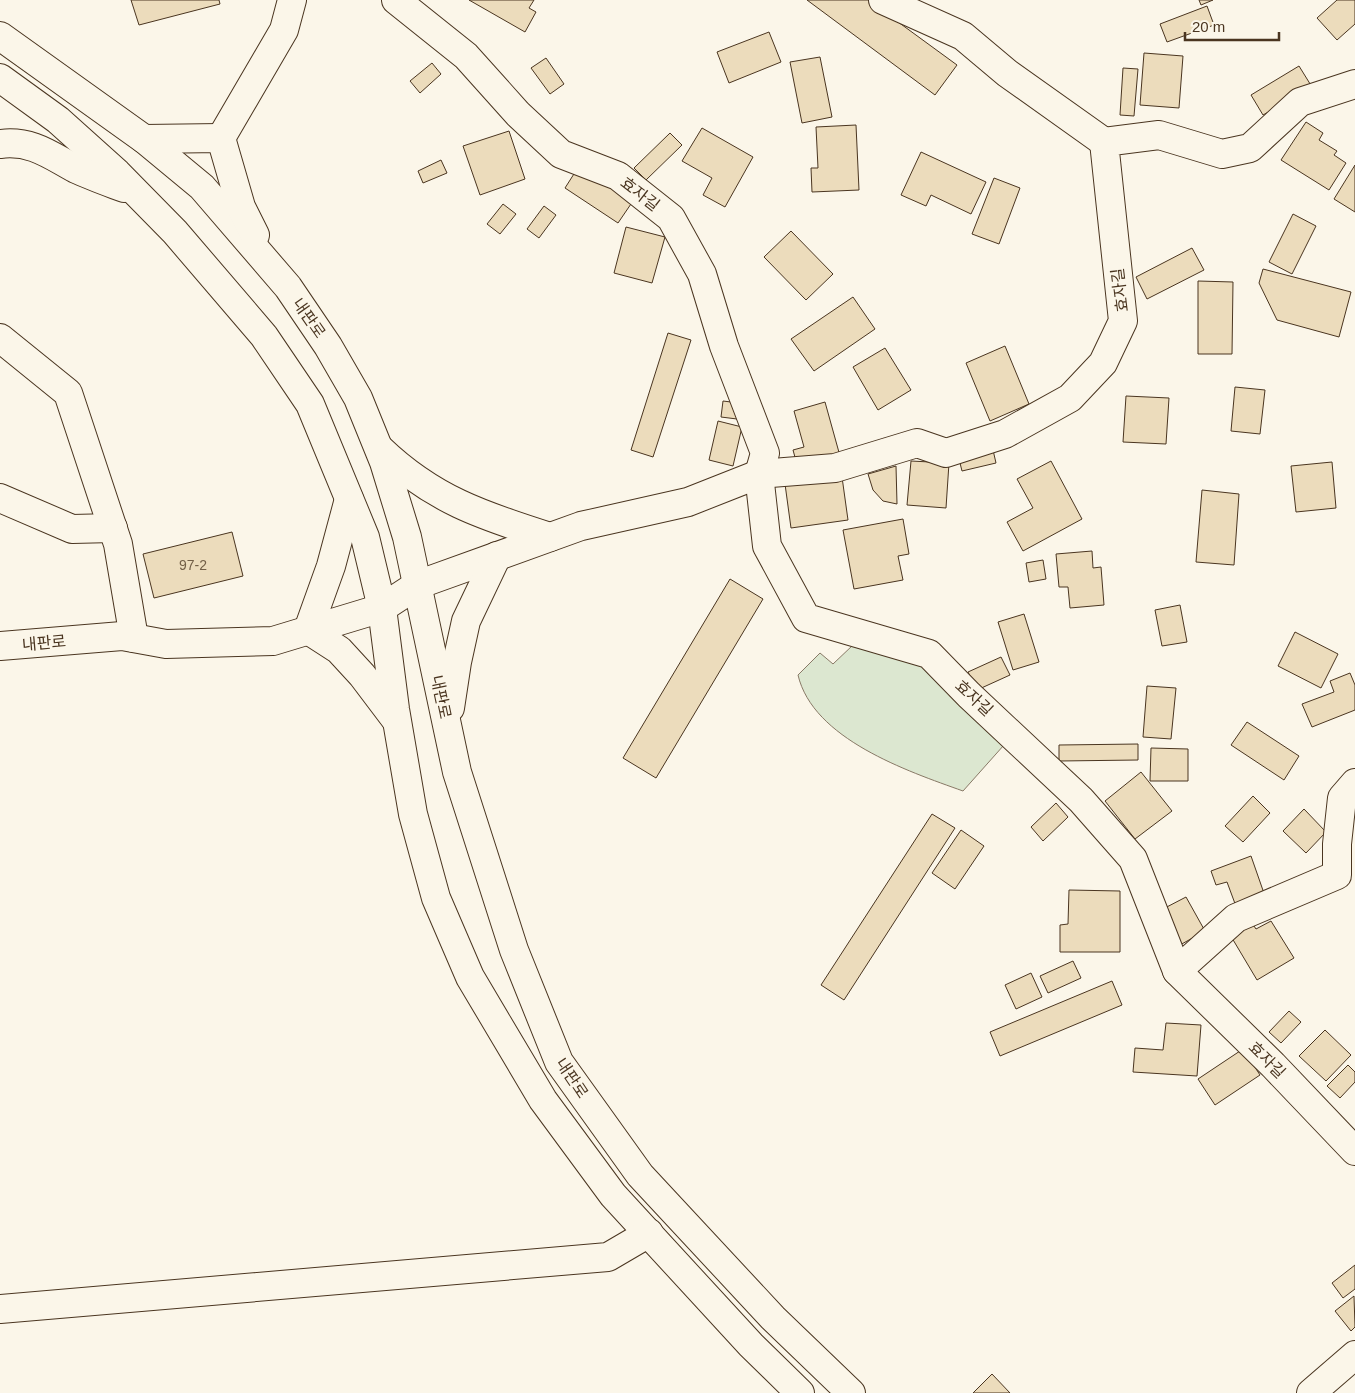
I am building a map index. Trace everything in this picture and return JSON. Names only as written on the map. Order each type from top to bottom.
[{"type":"street","points":[[269,266],[241,207],[221,138],[284,30],[292,0]]},
{"type":"street","name":"효자길","points":[[396,0],[466,56],[518,114],[561,154],[618,176],[671,218],[702,274],[724,346],[765,453],[759,474],[767,546],[806,618],[929,654],[969,695],[1081,800],[1133,859],[1178,971],[1355,1151]]},
{"type":"street","points":[[883,0],[963,36],[1007,73],[1104,142],[1159,136],[1222,154],[1250,148],[1300,102],[1355,84]]},
{"type":"street","name":"내판로","points":[[0,36],[144,139],[202,187],[288,287],[328,346],[358,398],[378,448],[407,537],[457,772],[514,950],[559,1062],[640,1175],[773,1318],[851,1393]]},
{"type":"street","points":[[0,78],[58,120],[138,194],[175,232],[264,336],[310,404],[365,537],[382,608],[397,722],[413,814],[436,898],[470,977],[543,1100],[614,1195],[751,1345],[800,1393]]},
{"type":"street","points":[[144,139],[221,138]]},
{"type":"street","points":[[0,144],[12,142],[44,150],[77,169],[138,194]]},
{"type":"street","name":"효자길","points":[[759,474],[835,468],[917,444],[946,454],[1005,434],[1070,398],[1103,363],[1124,320],[1104,142]]},
{"type":"street","points":[[0,338],[68,393],[118,544],[134,638]]},
{"type":"street","points":[[378,448],[403,471],[437,494],[478,514],[550,537]]},
{"type":"street","name":"내판로","points":[[0,646],[122,636],[166,644],[273,641],[382,608],[417,584],[581,526],[688,502],[759,474]]},
{"type":"street","points":[[0,498],[72,529],[113,528]]},
{"type":"street","points":[[349,498],[330,566],[308,630],[339,650],[362,675],[397,722]]},
{"type":"street","points":[[448,727],[456,662],[466,621],[497,556]]},
{"type":"street","points":[[1178,971],[1236,918],[1337,875],[1337,844],[1342,798],[1355,783]]},
{"type":"street","points":[[0,1309],[608,1257],[649,1234]]},
{"type":"street","points":[[1311,1393],[1355,1355]]},
{"type":"green space","points":[[853,645],[927,667],[1004,745],[963,791],[916,773],[865,750],[842,735],[822,717],[807,698],[798,675],[820,653],[833,664]]},
{"type":"building","points":[[131,0],[219,0],[220,4],[139,25]]},
{"type":"building","points":[[469,0],[534,0],[529,8],[536,12],[525,32]]},
{"type":"building","points":[[807,0],[868,0],[957,65],[935,95]]},
{"type":"building","points":[[1199,0],[1213,0],[1201,5]]},
{"type":"building","points":[[1337,0],[1355,0],[1355,24],[1337,40],[1317,18]]},
{"type":"building","points":[[1207,6],[1214,25],[1167,42],[1160,24]]},
{"type":"building","points":[[769,32],[781,62],[729,83],[717,52]]},
{"type":"building","points":[[1144,53],[1183,56],[1179,108],[1140,105]]},
{"type":"building","points":[[820,57],[832,117],[802,123],[790,62]]},
{"type":"building","points":[[546,58],[564,84],[550,94],[531,68]]},
{"type":"building","points":[[432,63],[441,74],[420,93],[410,81]]},
{"type":"building","points":[[1299,66],[1312,87],[1263,115],[1251,95]]},
{"type":"building","points":[[1123,68],[1138,69],[1134,116],[1120,115]]},
{"type":"building","points":[[1306,122],[1323,133],[1319,140],[1337,151],[1334,155],[1346,163],[1329,190],[1281,160]]},
{"type":"building","points":[[856,125],[859,190],[812,192],[811,168],[818,168],[816,127]]},
{"type":"building","points":[[702,128],[753,157],[725,207],[703,195],[712,178],[682,161]]},
{"type":"building","points":[[509,131],[525,179],[480,195],[463,146]]},
{"type":"building","points":[[670,133],[682,145],[646,180],[634,168]]},
{"type":"building","points":[[921,152],[986,182],[971,214],[931,195],[926,206],[901,195]]},
{"type":"building","points":[[441,160],[447,173],[423,183],[418,171]]},
{"type":"building","points":[[1355,165],[1355,212],[1334,199]]},
{"type":"building","points":[[579,166],[633,201],[618,223],[565,188]]},
{"type":"building","points":[[994,178],[1020,188],[999,244],[972,234]]},
{"type":"building","points":[[503,204],[516,214],[500,234],[487,224]]},
{"type":"building","points":[[544,206],[556,215],[539,238],[527,229]]},
{"type":"building","points":[[1293,214],[1316,226],[1292,274],[1269,262]]},
{"type":"building","points":[[626,227],[665,237],[652,283],[614,273]]},
{"type":"building","points":[[791,231],[833,274],[806,300],[764,257]]},
{"type":"building","points":[[1192,248],[1204,270],[1147,299],[1136,277]]},
{"type":"building","points":[[1263,269],[1351,292],[1339,337],[1277,320],[1259,283]]},
{"type":"building","points":[[1198,281],[1233,282],[1232,354],[1198,354]]},
{"type":"building","points":[[853,297],[875,329],[814,371],[791,339]]},
{"type":"building","points":[[668,333],[691,340],[653,457],[631,450]]},
{"type":"building","points":[[1005,346],[1029,404],[990,421],[966,363]]},
{"type":"building","points":[[885,348],[911,390],[878,410],[853,367]]},
{"type":"building","points":[[1235,387],[1265,390],[1260,434],[1231,431]]},
{"type":"building","points":[[1126,396],[1169,398],[1166,444],[1123,442]]},
{"type":"building","points":[[723,401],[739,403],[737,419],[721,417]]},
{"type":"building","points":[[825,402],[840,456],[798,468],[793,450],[804,447],[794,411]]},
{"type":"building","points":[[718,421],[742,427],[733,466],[709,460]]},
{"type":"building","points":[[993,450],[996,463],[962,471],[959,459]]},
{"type":"building","points":[[911,461],[949,463],[946,508],[907,505]]},
{"type":"building","points":[[1051,461],[1082,519],[1023,551],[1007,522],[1033,508],[1017,479]]},
{"type":"building","points":[[1332,462],[1336,508],[1296,512],[1291,466]]},
{"type":"building","points":[[896,466],[897,504],[883,501],[873,490],[868,474]]},
{"type":"building","points":[[842,477],[848,520],[791,528],[785,484]]},
{"type":"building","points":[[1202,490],[1239,494],[1234,565],[1196,562]]},
{"type":"building","points":[[903,519],[909,554],[898,556],[903,580],[854,589],[843,530]]},
{"type":"building","points":[[232,532],[243,576],[154,598],[143,554]]},
{"type":"building","points":[[1092,551],[1093,568],[1101,567],[1104,605],[1070,608],[1068,587],[1059,587],[1056,554]]},
{"type":"building","points":[[1043,560],[1046,579],[1029,582],[1026,563]]},
{"type":"building","points":[[730,579],[763,599],[656,778],[623,758]]},
{"type":"building","points":[[1180,605],[1187,642],[1162,646],[1155,610]]},
{"type":"building","points":[[1024,614],[1039,662],[1013,670],[998,622]]},
{"type":"building","points":[[1295,632],[1338,654],[1321,688],[1278,666]]},
{"type":"building","points":[[1001,657],[1010,675],[977,690],[968,672]]},
{"type":"building","points":[[1350,673],[1355,685],[1355,710],[1312,727],[1302,704],[1334,692],[1330,681]]},
{"type":"building","points":[[1147,686],[1176,688],[1171,739],[1143,737]]},
{"type":"building","points":[[1247,722],[1299,756],[1284,780],[1231,745]]},
{"type":"building","points":[[1138,744],[1138,760],[1059,761],[1059,745]]},
{"type":"building","points":[[1151,748],[1188,749],[1188,781],[1150,781]]},
{"type":"building","points":[[1141,772],[1172,811],[1135,839],[1105,801]]},
{"type":"building","points":[[1253,796],[1270,813],[1243,842],[1225,826]]},
{"type":"building","points":[[1056,803],[1068,817],[1043,841],[1031,827]]},
{"type":"building","points":[[1304,809],[1326,832],[1306,853],[1283,831]]},
{"type":"building","points":[[932,814],[955,828],[844,1000],[821,985]]},
{"type":"building","points":[[961,830],[984,846],[955,889],[932,873]]},
{"type":"building","points":[[1251,856],[1266,899],[1237,909],[1227,882],[1216,885],[1211,871]]},
{"type":"building","points":[[1069,890],[1120,891],[1120,952],[1060,952],[1060,925],[1068,924]]},
{"type":"building","points":[[1186,897],[1205,931],[1180,945],[1161,910]]},
{"type":"building","points":[[1250,920],[1256,929],[1271,921],[1294,958],[1257,980],[1229,933]]},
{"type":"building","points":[[1073,961],[1081,978],[1048,993],[1040,976]]},
{"type":"building","points":[[1031,973],[1042,997],[1016,1009],[1005,985]]},
{"type":"building","points":[[1112,981],[1122,1005],[1000,1056],[990,1032]]},
{"type":"building","points":[[1289,1011],[1301,1022],[1281,1043],[1269,1032]]},
{"type":"building","points":[[1166,1023],[1201,1025],[1197,1076],[1133,1072],[1135,1048],[1163,1050]]},
{"type":"building","points":[[1325,1030],[1351,1055],[1326,1081],[1299,1056]]},
{"type":"building","points":[[1243,1049],[1260,1075],[1215,1105],[1198,1079]]},
{"type":"building","points":[[1348,1065],[1355,1072],[1355,1082],[1340,1098],[1327,1086]]},
{"type":"building","points":[[1355,1265],[1355,1289],[1343,1298],[1332,1283]]},
{"type":"building","points":[[1354,1296],[1355,1327],[1351,1331],[1335,1311]]},
{"type":"building","points":[[992,1374],[1010,1393],[973,1393]]}]
